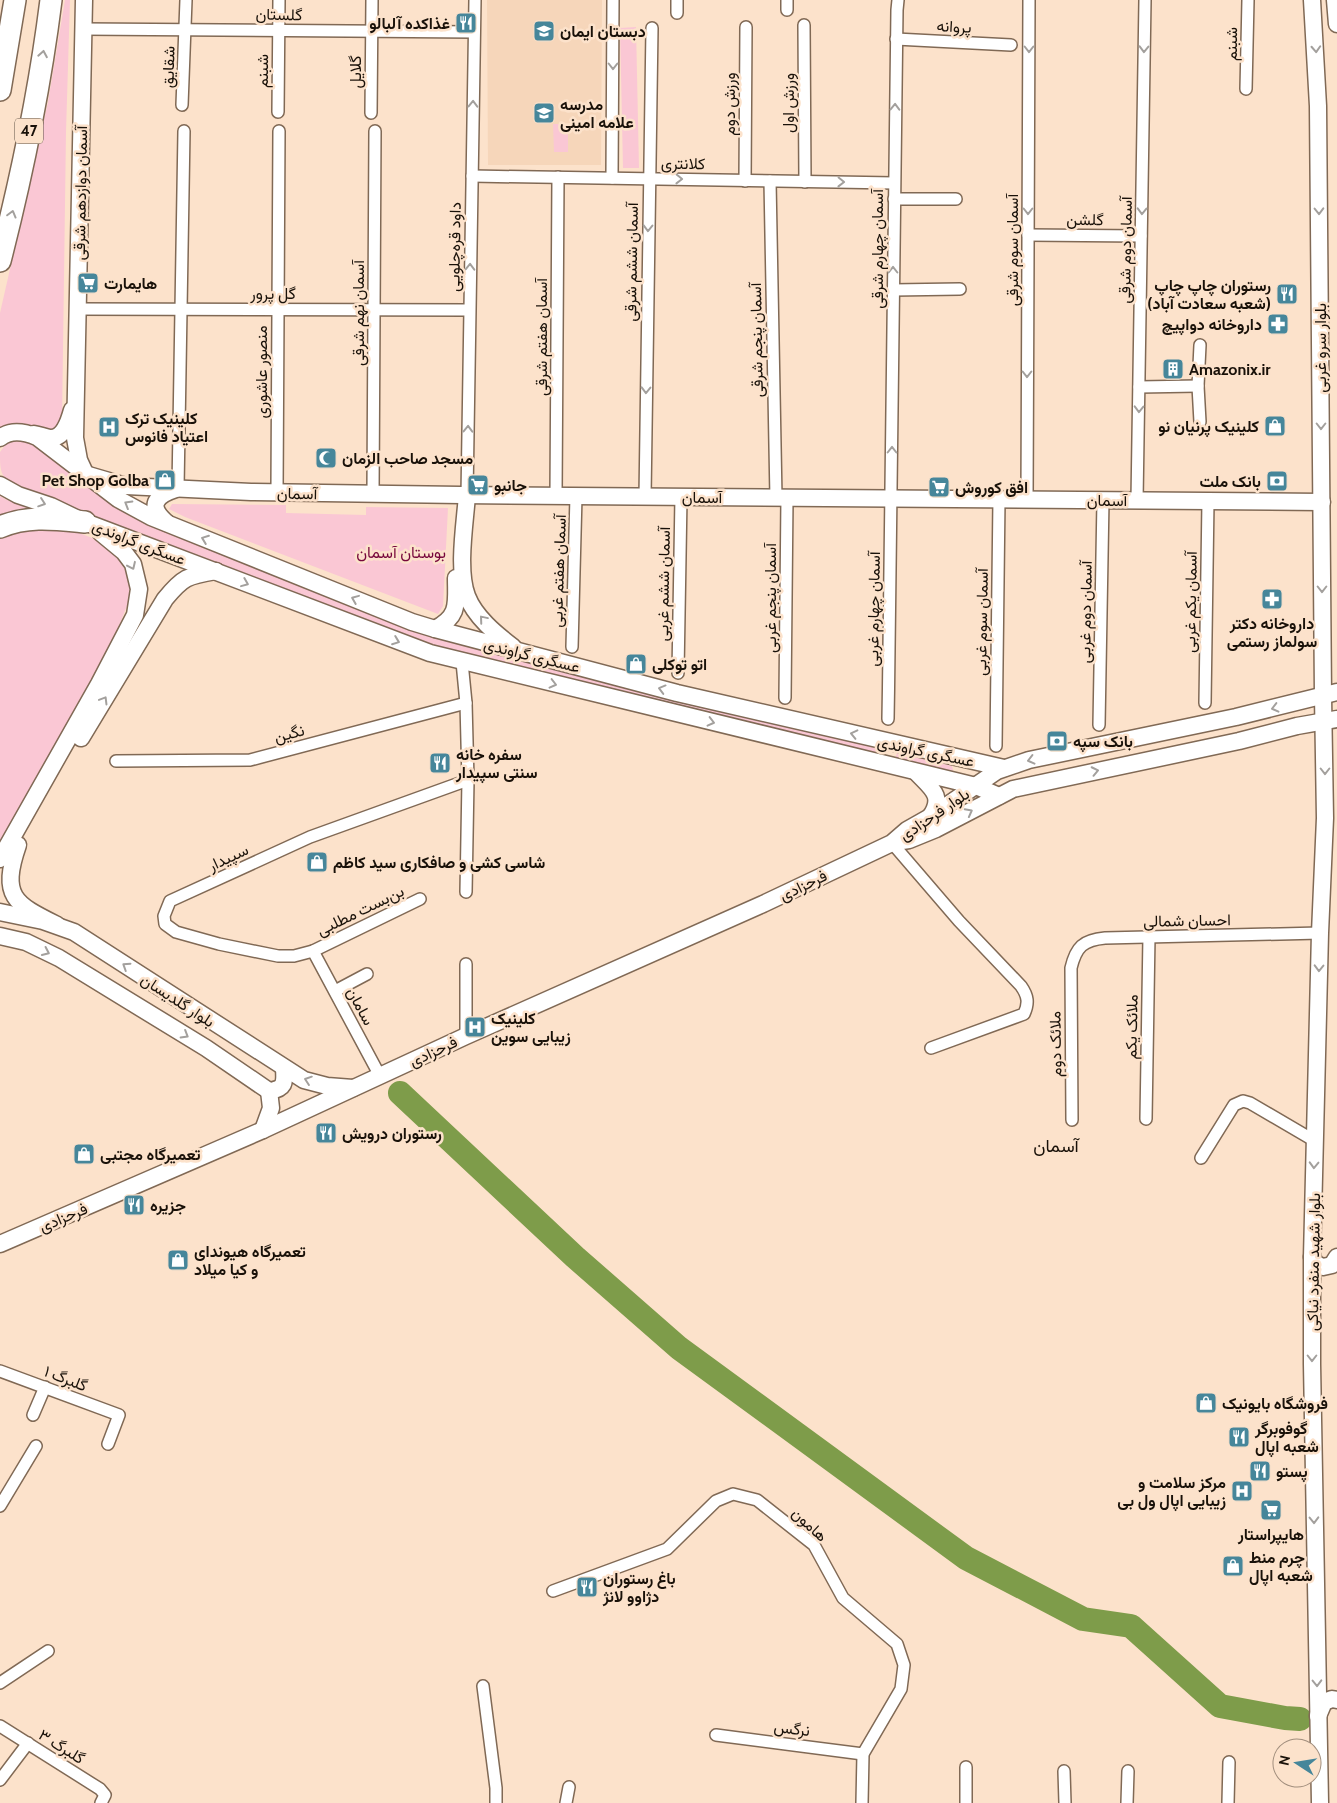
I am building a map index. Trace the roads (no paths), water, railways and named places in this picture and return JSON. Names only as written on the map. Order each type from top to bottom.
[{"type":"highway","points":[[0,90],[15,0]]},
{"type":"highway","name":"47","points":[[0,261],[17,197],[51,0]]},
{"type":"highway","points":[[0,527],[28,518],[85,522]]},
{"type":"street","name":"آسمان دوازدهم شرقی","points":[[84,0],[76,449],[85,474]]},
{"type":"street","name":"شقایق","points":[[182,106],[186,0]]},
{"type":"street","name":"شبنم","points":[[278,112],[279,0]]},
{"type":"street","name":"گلایل","points":[[371,113],[372,0]]},
{"type":"street","name":"داود قره‌چلویی","points":[[464,495],[475,0]]},
{"type":"street","points":[[612,178],[614,0]]},
{"type":"street","points":[[677,0],[677,13]]},
{"type":"street","name":"آسمان چهارم شرقی","points":[[892,498],[894,183],[898,0]]},
{"type":"street","name":"آسمان سوم شرقی","points":[[1027,500],[1029,0]]},
{"type":"street","name":"آسمان دوم شرقی","points":[[1137,500],[1145,0]]},
{"type":"street","name":"شبنم","points":[[1246,90],[1248,0]]},
{"type":"street","name":"بلوار سرو غربی","points":[[1312,0],[1318,106],[1322,502],[1330,721]]},
{"type":"street","points":[[1335,0],[1337,24]]},
{"type":"street","name":"ورزش اول","points":[[804,25],[805,182]]},
{"type":"street","name":"ورزش دوم","points":[[745,180],[746,27]]},
{"type":"street","name":"آسمان ششم شرقی","points":[[645,497],[648,179],[652,28]]},
{"type":"street","name":"گلستان","points":[[83,29],[474,32]]},
{"type":"street","name":"پروانه","points":[[896,39],[1011,45]]},
{"type":"street","points":[[171,526],[161,517],[156,508],[156,503],[163,493],[178,488],[184,131]]},
{"type":"street","name":"منصور عاشوری","points":[[277,492],[279,131]]},
{"type":"street","name":"آسمان نهم شرقی","points":[[373,494],[375,131]]},
{"type":"street","name":"کلانتری","points":[[472,176],[894,183]]},
{"type":"street","name":"آسمان هفتم شرقی","points":[[556,496],[558,177]]},
{"type":"street","name":"آسمان پنجم شرقی","points":[[770,181],[781,498]]},
{"type":"street","points":[[894,199],[956,199]]},
{"type":"street","name":"گلشن","points":[[1028,234],[1141,236]]},
{"type":"street","points":[[893,290],[960,289]]},
{"type":"street","name":"گل پرور","points":[[77,309],[469,310]]},
{"type":"street","points":[[1200,345],[1198,386],[1200,422]]},
{"type":"street","points":[[1139,387],[1198,386]]},
{"type":"street","points":[[0,438],[14,432],[50,438],[61,434],[72,413],[76,391]]},
{"type":"street","name":"عسگری گراوندی","points":[[27,433],[37,437],[118,499],[171,526],[435,630],[677,693],[1004,768]]},
{"type":"street","name":"آسمان","points":[[85,474],[126,486],[277,492],[1322,502]]},
{"type":"street","points":[[0,485],[18,495],[51,506],[85,522],[124,552],[132,564],[138,582],[139,596],[135,615],[99,684],[0,859]]},
{"type":"street","points":[[435,630],[450,620],[456,604],[464,495]]},
{"type":"street","points":[[464,495],[462,574],[467,597],[478,615],[519,652]]},
{"type":"street","name":"آسمان هفتم غربی","points":[[572,646],[576,496]]},
{"type":"street","name":"آسمان ششم غربی","points":[[678,673],[681,497]]},
{"type":"street","name":"آسمان پنجم غربی","points":[[781,498],[785,698]]},
{"type":"street","name":"آسمان چهارم غربی","points":[[888,719],[892,498]]},
{"type":"street","name":"آسمان سوم غربی","points":[[996,746],[998,499]]},
{"type":"street","name":"آسمان دوم غربی","points":[[1099,725],[1103,500]]},
{"type":"street","name":"آسمان یکم غربی","points":[[1205,704],[1208,501]]},
{"type":"street","name":"عسگری گراوندی","points":[[85,522],[430,654],[976,786],[999,796]]},
{"type":"street","points":[[57,925],[23,908],[12,897],[8,882],[12,857],[26,827],[164,599],[179,582],[187,577],[216,571]]},
{"type":"street","points":[[462,662],[466,703],[468,780],[466,892]]},
{"type":"street","name":"بلوار فرحزادی","points":[[892,842],[907,830],[1004,768],[1029,760],[1099,744],[1236,718],[1330,694]]},
{"type":"street","name":"نگین","points":[[116,761],[250,760],[466,703]]},
{"type":"street","points":[[1236,718],[1249,722],[1250,729],[1239,741]]},
{"type":"street","name":"بلوار فرحزادی","points":[[892,842],[910,840],[936,829],[1013,789],[1239,741],[1297,726],[1330,721]]},
{"type":"street","name":"بلوار شهید منفرد نیاکی","points":[[1320,1803],[1312,1257],[1320,933],[1330,721]]},
{"type":"street","points":[[883,764],[887,742]]},
{"type":"street","points":[[917,773],[934,791],[936,796],[936,809],[930,817]]},
{"type":"street","name":"سپیدار","points":[[313,951],[294,956],[278,956],[219,944],[176,932],[164,924],[164,916],[170,901],[310,837],[468,780]]},
{"type":"street","points":[[892,842],[959,921],[1021,986],[1026,993],[1028,1001],[1024,1014],[931,1048]]},
{"type":"street","name":"فرحزادی","points":[[0,1244],[263,1130],[466,1036],[763,904],[892,842]]},
{"type":"street","name":"بن‌بست مطلبی","points":[[313,951],[420,899]]},
{"type":"street","name":"بلوار گلدیسان","points":[[0,912],[57,925],[82,937],[304,1080],[327,1086],[356,1088]]},
{"type":"street","name":"احسان شمالی","points":[[1071,968],[1077,949],[1093,940],[1149,936],[1320,933]]},
{"type":"street","name":"بلوار گلدیسان","points":[[0,936],[26,942],[59,958],[206,1048],[269,1091]]},
{"type":"street","name":"ملائک یکم","points":[[1146,1119],[1149,936]]},
{"type":"street","name":"سامان","points":[[313,951],[380,1076]]},
{"type":"street","points":[[466,964],[466,1036]]},
{"type":"street","name":"ملائک دوم","points":[[1071,968],[1072,1120]]},
{"type":"street","points":[[335,991],[367,974]]},
{"type":"street","points":[[263,1130],[271,1108],[269,1091],[279,1089],[282,1086],[285,1079],[284,1068]]},
{"type":"street","points":[[1201,1158],[1234,1105],[1243,1101],[1250,1103],[1315,1141]]},
{"type":"street","points":[[1312,1257],[1316,1264],[1323,1267],[1332,1265],[1337,1257]]},
{"type":"street","name":"گلبرگ ۱","points":[[0,1371],[119,1415],[108,1444]]},
{"type":"street","points":[[33,1415],[45,1387]]},
{"type":"street","points":[[0,1506],[36,1446]]},
{"type":"street","name":"هامون","points":[[553,1591],[667,1549],[716,1501],[733,1494],[757,1500],[814,1545],[843,1598],[897,1644],[904,1665],[901,1689],[863,1754],[862,1803]]},
{"type":"street","points":[[0,1683],[48,1651]]},
{"type":"street","points":[[483,1686],[496,1788],[496,1803]]},
{"type":"street","points":[[1318,1716],[1324,1702],[1332,1699],[1337,1700]]},
{"type":"street","name":"گلبرگ ۳","points":[[0,1726],[100,1789],[103,1799]]},
{"type":"street","name":"نرگس","points":[[716,1735],[863,1754]]},
{"type":"street","points":[[0,1780],[28,1743]]},
{"type":"street","points":[[1228,1762],[1228,1803]]},
{"type":"street","points":[[966,1767],[966,1803]]},
{"type":"street","points":[[1064,1770],[1065,1803]]},
{"type":"street","points":[[1127,1803],[1128,1771]]},
{"type":"street","points":[[566,1803],[569,1788]]},
{"type":"waterway","points":[[400,1093],[575,1257],[679,1348],[966,1558],[1083,1619],[1131,1626],[1220,1706],[1300,1719]]},
{"type":"place","name":"غذاکده آلبالو","points":[[466,23]]},
{"type":"place","name":"دبستان ایمان","points":[[544,31]]},
{"type":"place","name":"مدرسه علامه امینی","points":[[544,113]]},
{"type":"place","name":"هایمارت","points":[[88,283]]},
{"type":"place","name":"رستوران چاپ چاپ (شعبه سعادت آباد)","points":[[1287,294]]},
{"type":"place","name":"داروخانه دواپیچ","points":[[1278,324]]},
{"type":"place","name":"Amazonix.ir","points":[[1173,369]]},
{"type":"place","name":"کلینیک پرنیان نو","points":[[1275,426]]},
{"type":"place","name":"کلینیک ترک اعتیاد فانوس","points":[[109,427]]},
{"type":"place","name":"مسجد صاحب الزمان","points":[[326,458]]},
{"type":"place","name":"Pet Shop Golba","points":[[165,480]]},
{"type":"place","name":"بانک ملت","points":[[1277,481]]},
{"type":"place","name":"جانبو","points":[[478,485]]},
{"type":"place","name":"افق کوروش","points":[[939,487]]},
{"type":"place","name":"داروخانه دکتر سولماز رستمی","points":[[1272,599]]},
{"type":"place","name":"اتو توکلی","points":[[636,664]]},
{"type":"place","name":"بانک سپه","points":[[1057,741]]},
{"type":"place","name":"سفره خانه سنتی سپیدار","points":[[440,763]]},
{"type":"place","name":"شاسی کشی و صافکاری سید کاظم","points":[[317,862]]},
{"type":"place","name":"کلینیک زیبایی سوین","points":[[475,1027]]},
{"type":"place","name":"رستوران درویش","points":[[326,1133]]},
{"type":"place","name":"تعمیرگاه مجتبی","points":[[84,1154]]},
{"type":"place","name":"جزیره","points":[[134,1205]]},
{"type":"place","name":"تعمیرگاه هیوندای و کیا میلاد","points":[[178,1260]]},
{"type":"place","name":"فروشگاه بایونیک","points":[[1206,1403]]},
{"type":"place","name":"گوفوبرگر شعبه اپال","points":[[1239,1437]]},
{"type":"place","name":"پستو","points":[[1260,1471]]},
{"type":"place","name":"مرکز سلامت و زیبایی اپال ول بی","points":[[1242,1491]]},
{"type":"place","name":"هایپراستار","points":[[1271,1510]]},
{"type":"place","name":"چرم منط شعبه اپال","points":[[1233,1566]]},
{"type":"place","name":"باغ رستوران دژاوو لانژ","points":[[587,1587]]},
{"type":"district","name":"آسمان","points":[[1056,1146]]},
{"type":"park label","name":"بوستان آسمان","points":[[401,552]]}]
